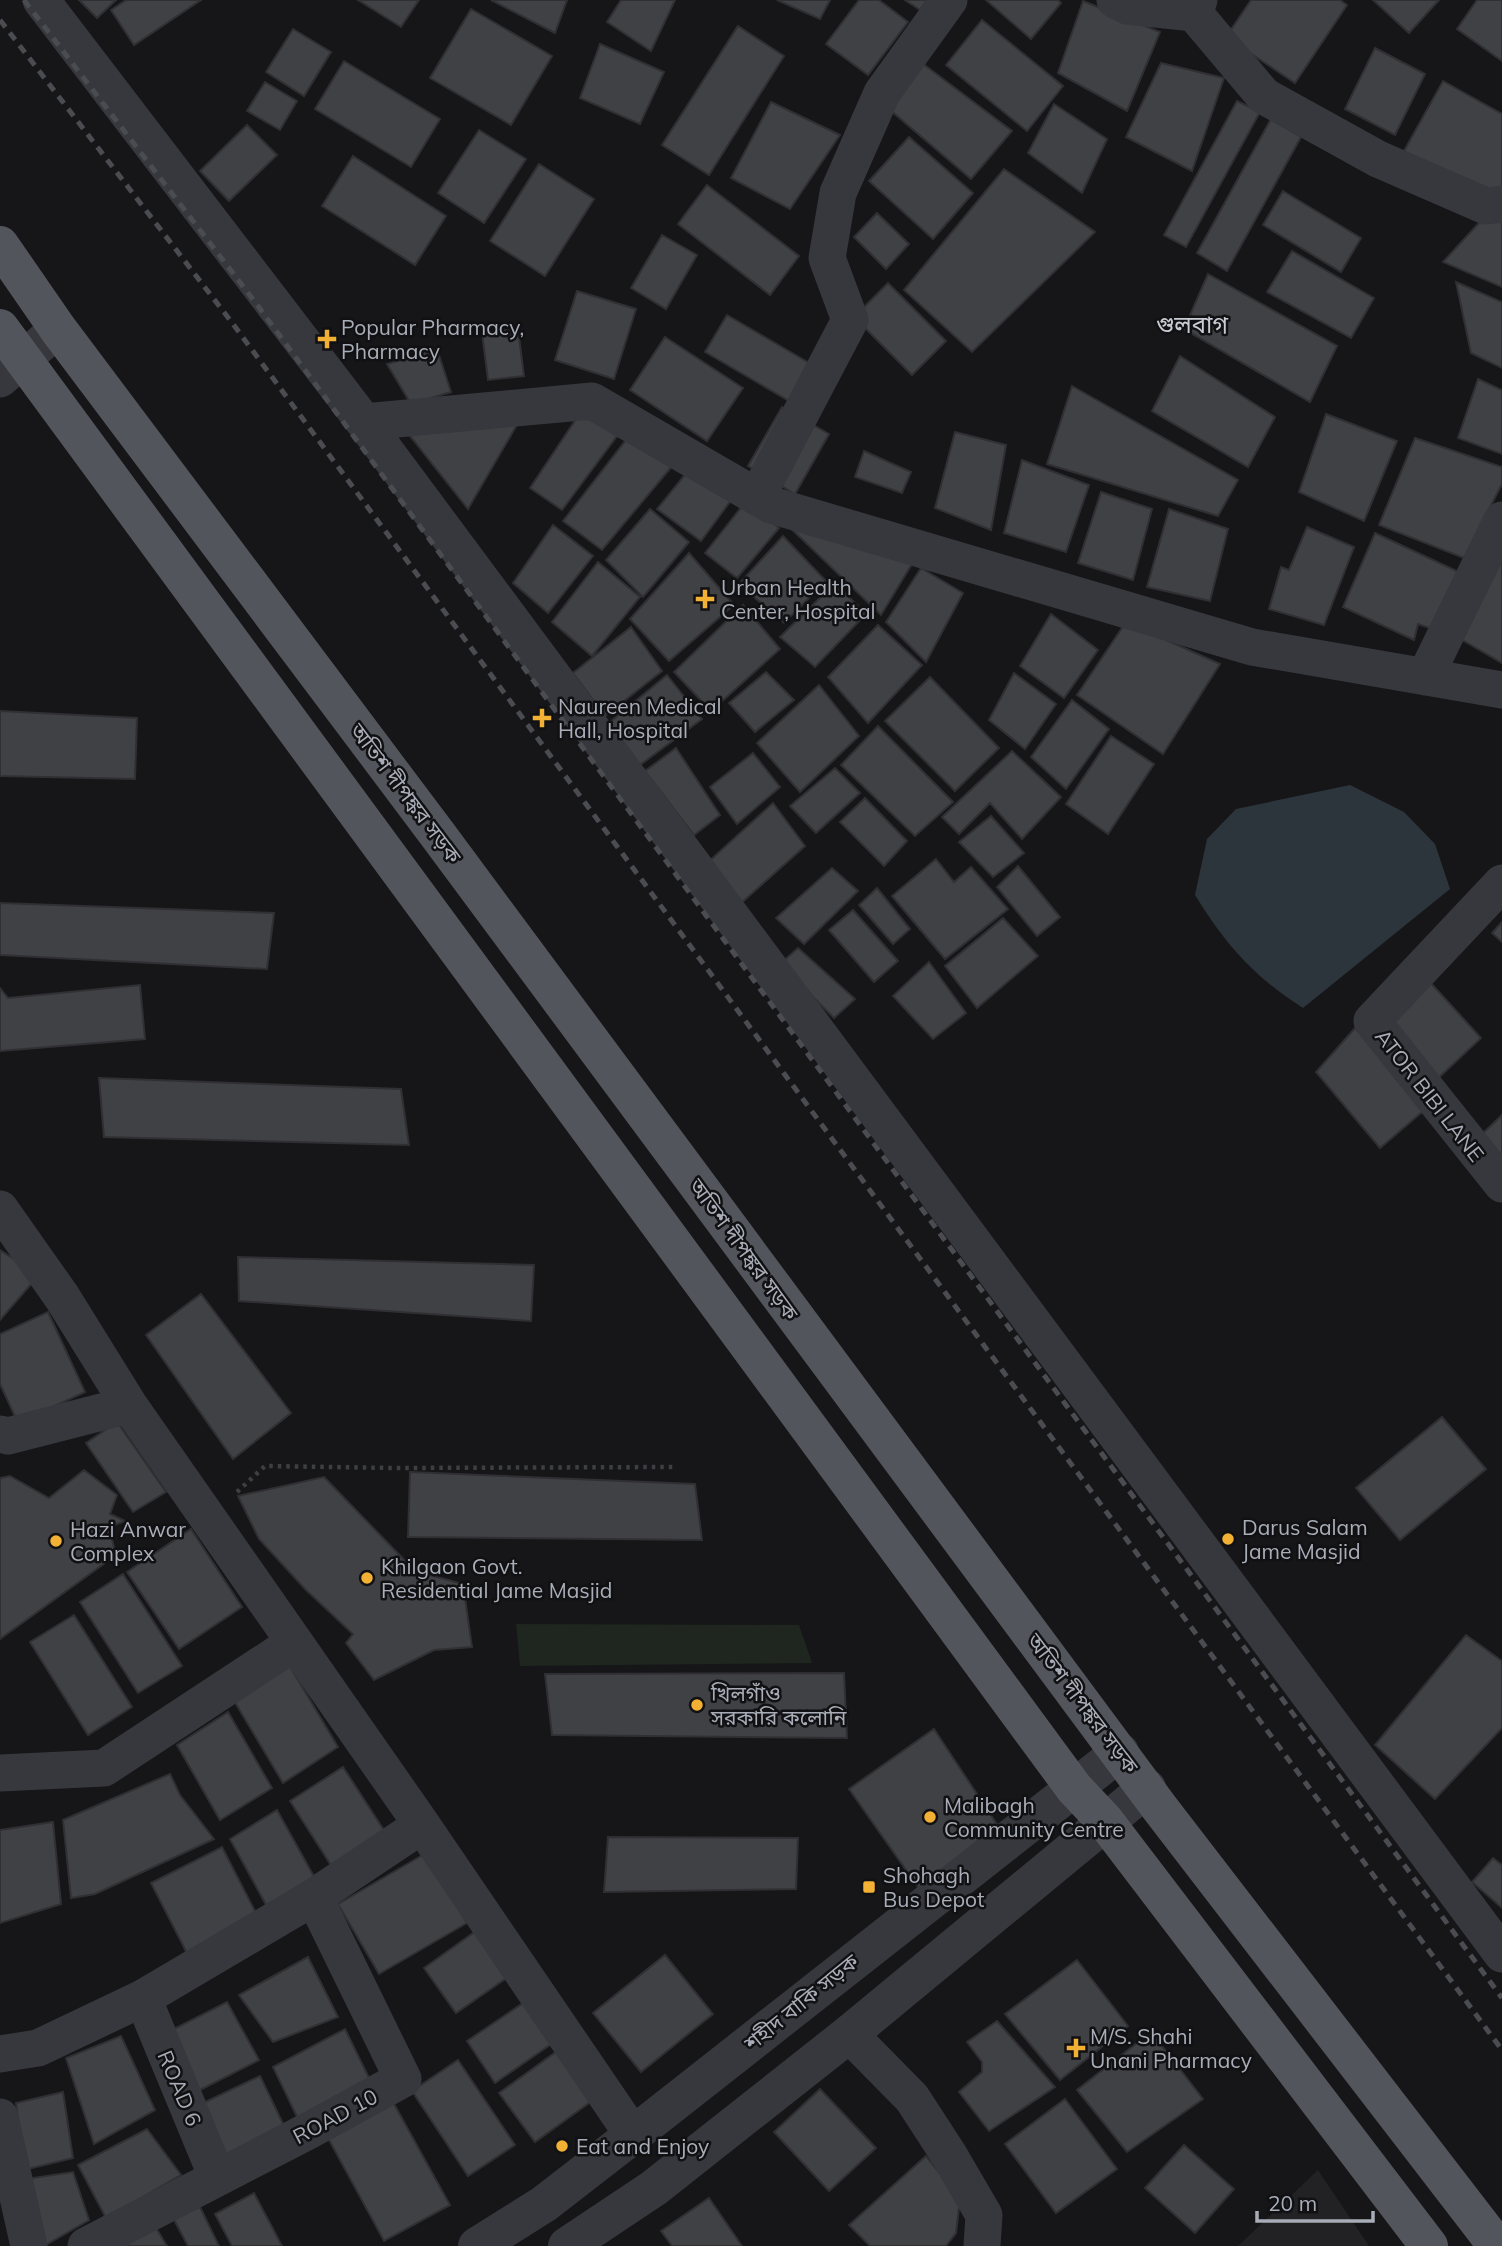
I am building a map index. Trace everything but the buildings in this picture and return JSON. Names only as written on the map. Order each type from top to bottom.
[{"type":"main road","name":"অতিশ দীপঙ্কর সড়ক","points":[[0,245],[58,330],[414,802],[889,1446],[1497,2246]]},
{"type":"main road","points":[[0,328],[12,369],[1074,1788],[1105,1821],[1429,2246]]},
{"type":"street","points":[[41,0],[364,422],[1502,1954]]},
{"type":"street","points":[[757,496],[850,320],[827,258],[838,193],[883,93],[949,0]]},
{"type":"street","points":[[1115,0],[1128,6],[1196,6],[1264,96],[1378,159],[1486,206],[1502,204]]},
{"type":"street","points":[[12,369],[58,330]]},
{"type":"street","points":[[364,422],[592,401],[771,505],[1252,647],[1502,690]]},
{"type":"street","points":[[1425,677],[1502,520]]},
{"type":"street","name":"ATOR BIBI LANE","points":[[1502,883],[1372,1021],[1502,1184]]},
{"type":"street","points":[[0,1209],[62,1297],[129,1405],[422,1825],[633,2135]]},
{"type":"street","points":[[0,1434],[8,1436],[129,1405]]},
{"type":"street","points":[[0,1773],[104,1768],[294,1643]]},
{"type":"street","name":"শহীদ বাকি সড়ক","points":[[477,2246],[544,2204],[1120,1752]]},
{"type":"street","points":[[567,2246],[654,2188],[849,2034],[1147,1788]]},
{"type":"street","points":[[0,2054],[38,2048],[143,1998],[314,1898],[422,1825]]},
{"type":"street","name":"ROAD 10","points":[[86,2246],[403,2079],[314,1898]]},
{"type":"street","name":"ROAD 6","points":[[143,1998],[217,2177]]},
{"type":"street","points":[[849,2034],[912,2098],[949,2155],[984,2215],[982,2246]]},
{"type":"street","points":[[0,2117],[29,2246]]},
{"type":"path","points":[[208,1519],[265,1466],[673,1466]]},
{"type":"shaded area","points":[[1350,785],[1404,812],[1435,844],[1450,889],[1303,1008],[1269,984],[1242,958],[1195,895],[1207,839],[1236,809]]},
{"type":"shaded area","points":[[516,1624],[799,1625],[812,1663],[520,1666]]},
{"type":"shaded area","points":[[1318,2170],[1369,2246],[1238,2246]]},
{"type":"railway","points":[[24,0],[255,302],[1502,1998]]},
{"type":"railway","points":[[0,20],[233,324],[1502,2050]]},
{"type":"place","name":"Popular Pharmacy, Pharmacy","points":[[327,339]]},
{"type":"place","name":"Urban Health Center, Hospital","points":[[705,599]]},
{"type":"place","name":"Naureen Medical Hall, Hospital","points":[[542,718]]},
{"type":"place","name":"Darus Salam Jame Masjid","points":[[1228,1539]]},
{"type":"place","name":"Hazi Anwar Complex","points":[[56,1541]]},
{"type":"place","name":"Khilgaon Govt. Residential Jame Masjid","points":[[367,1578]]},
{"type":"place","name":"খিলগাঁও সরকারি কলোনি","points":[[697,1705]]},
{"type":"place","name":"Malibagh Community Centre","points":[[930,1817]]},
{"type":"place","name":"Shohagh Bus Depot","points":[[869,1887]]},
{"type":"place","name":"M/S. Shahi Unani Pharmacy","points":[[1076,2048]]},
{"type":"place","name":"Eat and Enjoy","points":[[562,2146]]},
{"type":"district","name":"গুলবাগ","points":[[1192,324]]}]
